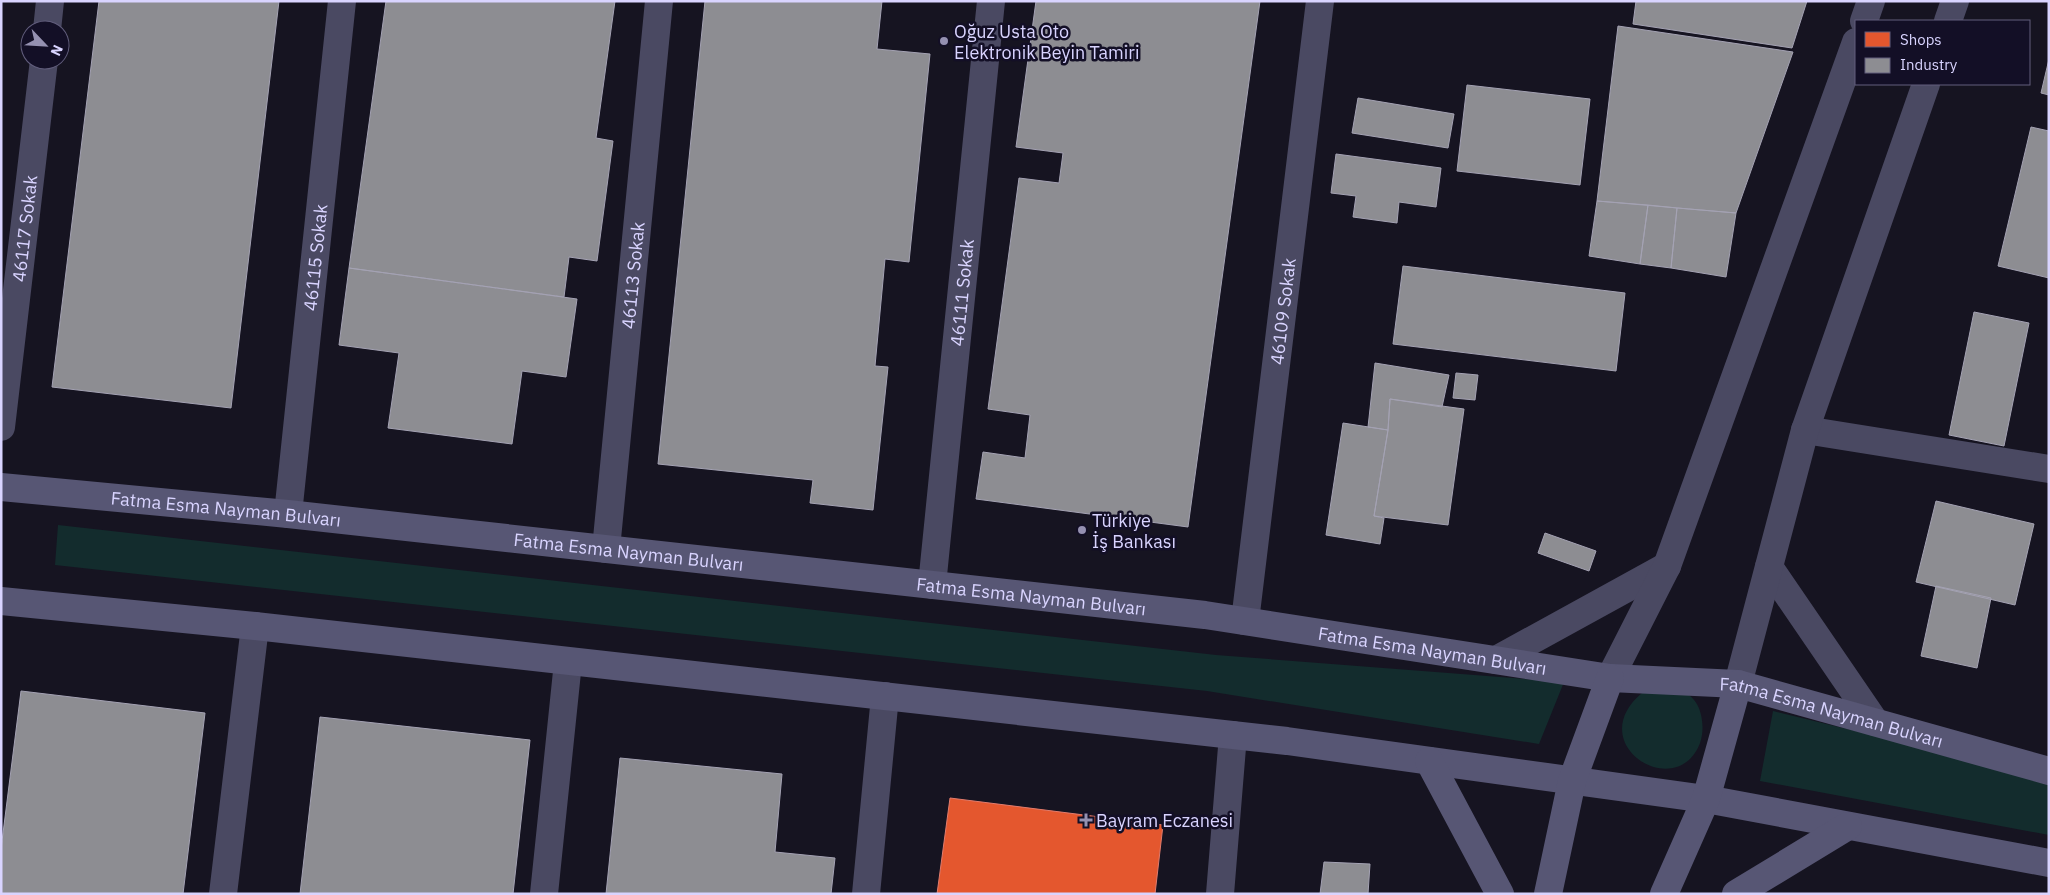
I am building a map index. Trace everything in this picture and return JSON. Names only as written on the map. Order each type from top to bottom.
[{"type":"main road","name":"Fatma Esma Nayman Bulvarı","points":[[1,487],[288,514],[1206,615],[1610,678],[1738,684],[2049,770]]},
{"type":"main road","points":[[1,602],[254,626],[1233,735],[1706,800],[2049,863]]},
{"type":"main road","points":[[1548,894],[1572,781],[1610,678]]},
{"type":"main road","points":[[1664,894],[1706,800],[1738,684]]},
{"type":"main road","points":[[1428,761],[1500,894]]},
{"type":"main road","points":[[1736,894],[1848,826]]},
{"type":"street","points":[[48,20],[50,1]]},
{"type":"street","name":"46115 Sokak","points":[[288,514],[342,1]]},
{"type":"street","name":"46113 Sokak","points":[[606,549],[660,1]]},
{"type":"street","name":"46111 Sokak","points":[[932,585],[991,1]]},
{"type":"street","name":"46109 Sokak","points":[[1246,621],[1320,1]]},
{"type":"street","points":[[1864,20],[1871,1]]},
{"type":"street","points":[[1948,20],[1955,1]]},
{"type":"street","points":[[1610,678],[1667,566],[1855,45]]},
{"type":"street","name":"46117 Sokak","points":[[1,428],[43,70]]},
{"type":"street","points":[[1738,684],[1805,430],[1926,85]]},
{"type":"street","points":[[1805,430],[2049,469]]},
{"type":"street","points":[[1496,660],[1667,566]]},
{"type":"street","points":[[1769,567],[1875,722]]},
{"type":"street","points":[[223,894],[254,626]]},
{"type":"street","points":[[544,894],[568,662]]},
{"type":"street","points":[[866,894],[884,696]]},
{"type":"street","points":[[1220,894],[1233,735]]},
{"type":"green space","points":[[58,525],[1216,655],[1564,682],[1539,744],[1207,691],[55,565]]},
{"type":"green space","points":[[1643,692],[1681,692],[1694,699],[1701,713],[1703,729],[1700,743],[1688,760],[1673,768],[1655,767],[1639,760],[1627,747],[1622,730],[1626,712]]},
{"type":"green space","points":[[1773,711],[2049,778],[2049,835],[1760,781]]},
{"type":"building: Shops","points":[[950,798],[1163,825],[1155,894],[937,894]]},
{"type":"building: Industry","points":[[99,1],[279,1],[231,408],[52,387]]},
{"type":"building: Industry","points":[[386,1],[615,1],[596,138],[613,141],[597,261],[569,257],[564,297],[349,268]]},
{"type":"building: Industry","points":[[705,1],[882,1],[877,49],[930,54],[909,262],[885,259],[875,366],[888,367],[873,510],[810,503],[813,480],[658,464]]},
{"type":"building: Industry","points":[[1036,1],[1260,1],[1188,527],[976,499],[983,452],[1025,458],[1030,415],[988,409],[1019,178],[1059,183],[1063,153],[1016,147]]},
{"type":"building: Industry","points":[[1636,1],[1807,1],[1792,48],[1633,24]]},
{"type":"building: Industry","points":[[1618,26],[1793,52],[1736,213],[1597,201]]},
{"type":"building: Industry","points":[[2049,59],[2049,95],[2041,93]]},
{"type":"building: Industry","points":[[1467,85],[1590,99],[1580,185],[1457,171]]},
{"type":"building: Industry","points":[[1358,98],[1454,114],[1448,148],[1352,133]]},
{"type":"building: Industry","points":[[2031,127],[2049,131],[2049,278],[1998,266]]},
{"type":"building: Industry","points":[[1336,154],[1441,168],[1436,207],[1399,202],[1397,223],[1353,217],[1356,196],[1331,193]]},
{"type":"building: Industry","points":[[1597,201],[1648,205],[1640,264],[1589,256]]},
{"type":"building: Industry","points":[[1648,205],[1677,208],[1671,268],[1640,264]]},
{"type":"building: Industry","points":[[1677,208],[1736,213],[1726,277],[1671,268]]},
{"type":"building: Industry","points":[[1403,266],[1625,293],[1616,371],[1393,344]]},
{"type":"building: Industry","points":[[349,268],[577,299],[566,377],[522,371],[512,444],[388,428],[399,353],[339,345]]},
{"type":"building: Industry","points":[[1974,312],[2029,323],[2004,446],[1949,435]]},
{"type":"building: Industry","points":[[1375,363],[1449,375],[1442,407],[1390,399],[1388,430],[1368,427]]},
{"type":"building: Industry","points":[[1456,373],[1478,375],[1475,400],[1453,398]]},
{"type":"building: Industry","points":[[1390,399],[1464,409],[1448,525],[1374,516],[1388,430]]},
{"type":"building: Industry","points":[[1343,423],[1388,430],[1374,516],[1384,518],[1380,544],[1326,535]]},
{"type":"building: Industry","points":[[1936,501],[2034,524],[2015,605],[1916,582]]},
{"type":"building: Industry","points":[[1545,533],[1596,551],[1589,571],[1538,553]]},
{"type":"building: Industry","points":[[1936,586],[1991,598],[1977,668],[1921,656]]},
{"type":"building: Industry","points":[[21,691],[205,713],[183,894],[1,894],[1,849]]},
{"type":"building: Industry","points":[[320,717],[530,740],[513,894],[300,894]]},
{"type":"building: Industry","points":[[620,758],[782,774],[775,852],[835,858],[831,894],[606,894]]},
{"type":"building: Industry","points":[[1324,862],[1370,864],[1368,894],[1320,894]]},
{"type":"place","name":"Oğuz Usta Oto Elektronik Beyin Tamiri","points":[[944,41]]},
{"type":"place","name":"Türkiye İş Bankası","points":[[1082,530]]},
{"type":"place","name":"Bayram Eczanesi","points":[[1086,820]]}]
